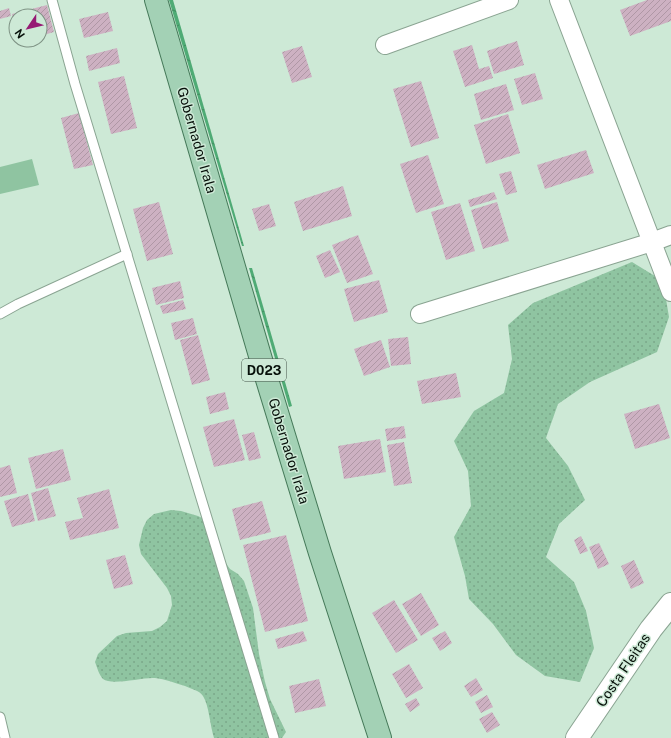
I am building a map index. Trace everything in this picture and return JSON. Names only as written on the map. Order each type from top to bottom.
[{"type":"main road","name":"Gobernador Irala","points":[[156,0],[265,373],[320,553],[380,738]]},
{"type":"main road","name":"Costa Fleitas","points":[[577,738],[651,629],[671,604]]},
{"type":"street","points":[[385,45],[509,0]]},
{"type":"street","points":[[559,0],[671,292]]},
{"type":"street","points":[[420,314],[671,235]]},
{"type":"lane","points":[[52,0],[75,84],[274,738]]},
{"type":"lane","points":[[0,314],[18,304],[127,254]]},
{"type":"lane","points":[[0,717],[5,738]]},
{"type":"shaded area","points":[[32,159],[39,185],[0,194],[0,167]]},
{"type":"shaded area","points":[[632,262],[663,281],[669,317],[657,352],[590,382],[558,404],[546,438],[568,466],[585,500],[559,524],[546,557],[574,582],[586,611],[594,648],[580,682],[545,676],[516,655],[493,624],[469,599],[465,576],[454,537],[471,506],[468,471],[454,441],[474,411],[504,393],[512,359],[508,325],[533,303]]},
{"type":"shaded area","points":[[171,510],[181,511],[206,520],[225,562],[230,569],[238,574],[244,581],[253,608],[259,654],[265,682],[270,699],[286,732],[282,738],[214,738],[205,700],[197,691],[170,681],[155,678],[113,682],[107,681],[103,679],[99,673],[95,662],[98,654],[117,636],[126,633],[152,631],[167,621],[172,605],[171,596],[167,588],[141,554],[139,545],[143,528],[147,520],[154,514]]},
{"type":"water","points":[[169,0],[173,0],[244,246],[242,246]]},
{"type":"water","points":[[249,268],[252,268],[292,406],[289,407]]},
{"type":"building","points":[[647,0],[671,0],[671,21],[630,36],[620,10]]},
{"type":"building","points":[[47,5],[48,8],[35,8]]},
{"type":"building","points":[[8,8],[8,17],[0,19],[0,11]]},
{"type":"building","points":[[48,9],[54,32],[48,34]]},
{"type":"building","points":[[108,12],[113,31],[84,38],[79,19]]},
{"type":"building","points":[[517,41],[524,65],[494,74],[487,51]]},
{"type":"building","points":[[472,45],[479,69],[489,66],[493,78],[465,87],[453,51]]},
{"type":"building","points":[[302,46],[312,77],[292,83],[282,52]]},
{"type":"building","points":[[117,48],[120,63],[89,71],[86,56]]},
{"type":"building","points":[[535,73],[543,99],[522,105],[514,79]]},
{"type":"building","points":[[124,76],[137,128],[111,134],[98,82]]},
{"type":"building","points":[[421,81],[439,138],[411,147],[393,89]]},
{"type":"building","points":[[506,84],[514,110],[481,120],[474,94]]},
{"type":"building","points":[[79,113],[93,165],[74,169],[61,118]]},
{"type":"building","points":[[508,114],[520,153],[486,164],[474,125]]},
{"type":"building","points":[[586,150],[594,173],[545,189],[537,165]]},
{"type":"building","points":[[428,155],[444,204],[416,213],[400,164]]},
{"type":"building","points":[[511,171],[517,192],[506,195],[499,174]]},
{"type":"building","points":[[343,186],[352,216],[303,231],[294,202]]},
{"type":"building","points":[[494,192],[497,199],[470,207],[468,200]]},
{"type":"building","points":[[159,202],[173,254],[147,261],[133,209]]},
{"type":"building","points":[[497,202],[509,241],[483,249],[471,210]]},
{"type":"building","points":[[460,203],[475,251],[446,260],[431,212]]},
{"type":"building","points":[[269,204],[276,226],[259,231],[252,209]]},
{"type":"building","points":[[358,235],[373,274],[347,283],[332,245]]},
{"type":"building","points":[[330,250],[340,272],[325,278],[316,256]]},
{"type":"building","points":[[379,280],[388,312],[354,322],[344,289]]},
{"type":"building","points":[[180,281],[184,298],[156,305],[152,288]]},
{"type":"building","points":[[183,300],[186,309],[163,314],[160,306]]},
{"type":"building","points":[[193,318],[197,334],[175,340],[171,323]]},
{"type":"building","points":[[198,335],[210,380],[192,385],[180,340]]},
{"type":"building","points":[[408,337],[411,364],[391,366],[388,339]]},
{"type":"building","points":[[381,340],[390,367],[364,376],[354,349]]},
{"type":"building","points":[[456,373],[461,397],[422,404],[417,381]]},
{"type":"building","points":[[225,392],[229,409],[210,414],[206,397]]},
{"type":"building","points":[[659,404],[670,438],[635,449],[624,414]]},
{"type":"building","points":[[234,419],[245,460],[214,467],[203,427]]},
{"type":"building","points":[[404,426],[406,438],[387,441],[385,429]]},
{"type":"building","points":[[254,432],[261,458],[249,461],[242,435]]},
{"type":"building","points":[[380,439],[386,472],[344,479],[338,446]]},
{"type":"building","points":[[404,442],[412,483],[394,486],[387,445]]},
{"type":"building","points":[[63,449],[71,480],[36,489],[28,458]]},
{"type":"building","points":[[10,465],[17,493],[0,497],[0,468]]},
{"type":"building","points":[[48,488],[56,516],[38,521],[31,493]]},
{"type":"building","points":[[109,489],[119,528],[70,540],[65,522],[83,518],[77,498]]},
{"type":"building","points":[[28,494],[35,521],[12,527],[4,501]]},
{"type":"building","points":[[262,501],[271,532],[240,540],[232,509]]},
{"type":"building","points":[[286,535],[308,621],[265,632],[243,545]]},
{"type":"building","points":[[581,536],[588,551],[580,554],[574,540]]},
{"type":"building","points":[[599,543],[609,564],[598,569],[589,547]]},
{"type":"building","points":[[125,555],[133,584],[114,589],[106,560]]},
{"type":"building","points":[[634,560],[644,583],[631,589],[621,566]]},
{"type":"building","points":[[421,593],[439,625],[421,636],[402,604]]},
{"type":"building","points":[[394,600],[418,640],[396,653],[372,613]]},
{"type":"building","points":[[303,631],[307,641],[278,649],[275,639]]},
{"type":"building","points":[[445,631],[452,643],[440,651],[432,638]]},
{"type":"building","points":[[409,664],[423,688],[406,698],[392,674]]},
{"type":"building","points":[[476,678],[483,690],[471,697],[464,686]]},
{"type":"building","points":[[319,679],[326,706],[295,713],[289,686]]},
{"type":"building","points":[[487,695],[493,707],[481,713],[475,702]]},
{"type":"building","points":[[416,698],[420,705],[410,712],[405,704]]},
{"type":"building","points":[[492,712],[500,725],[487,733],[479,719]]}]
